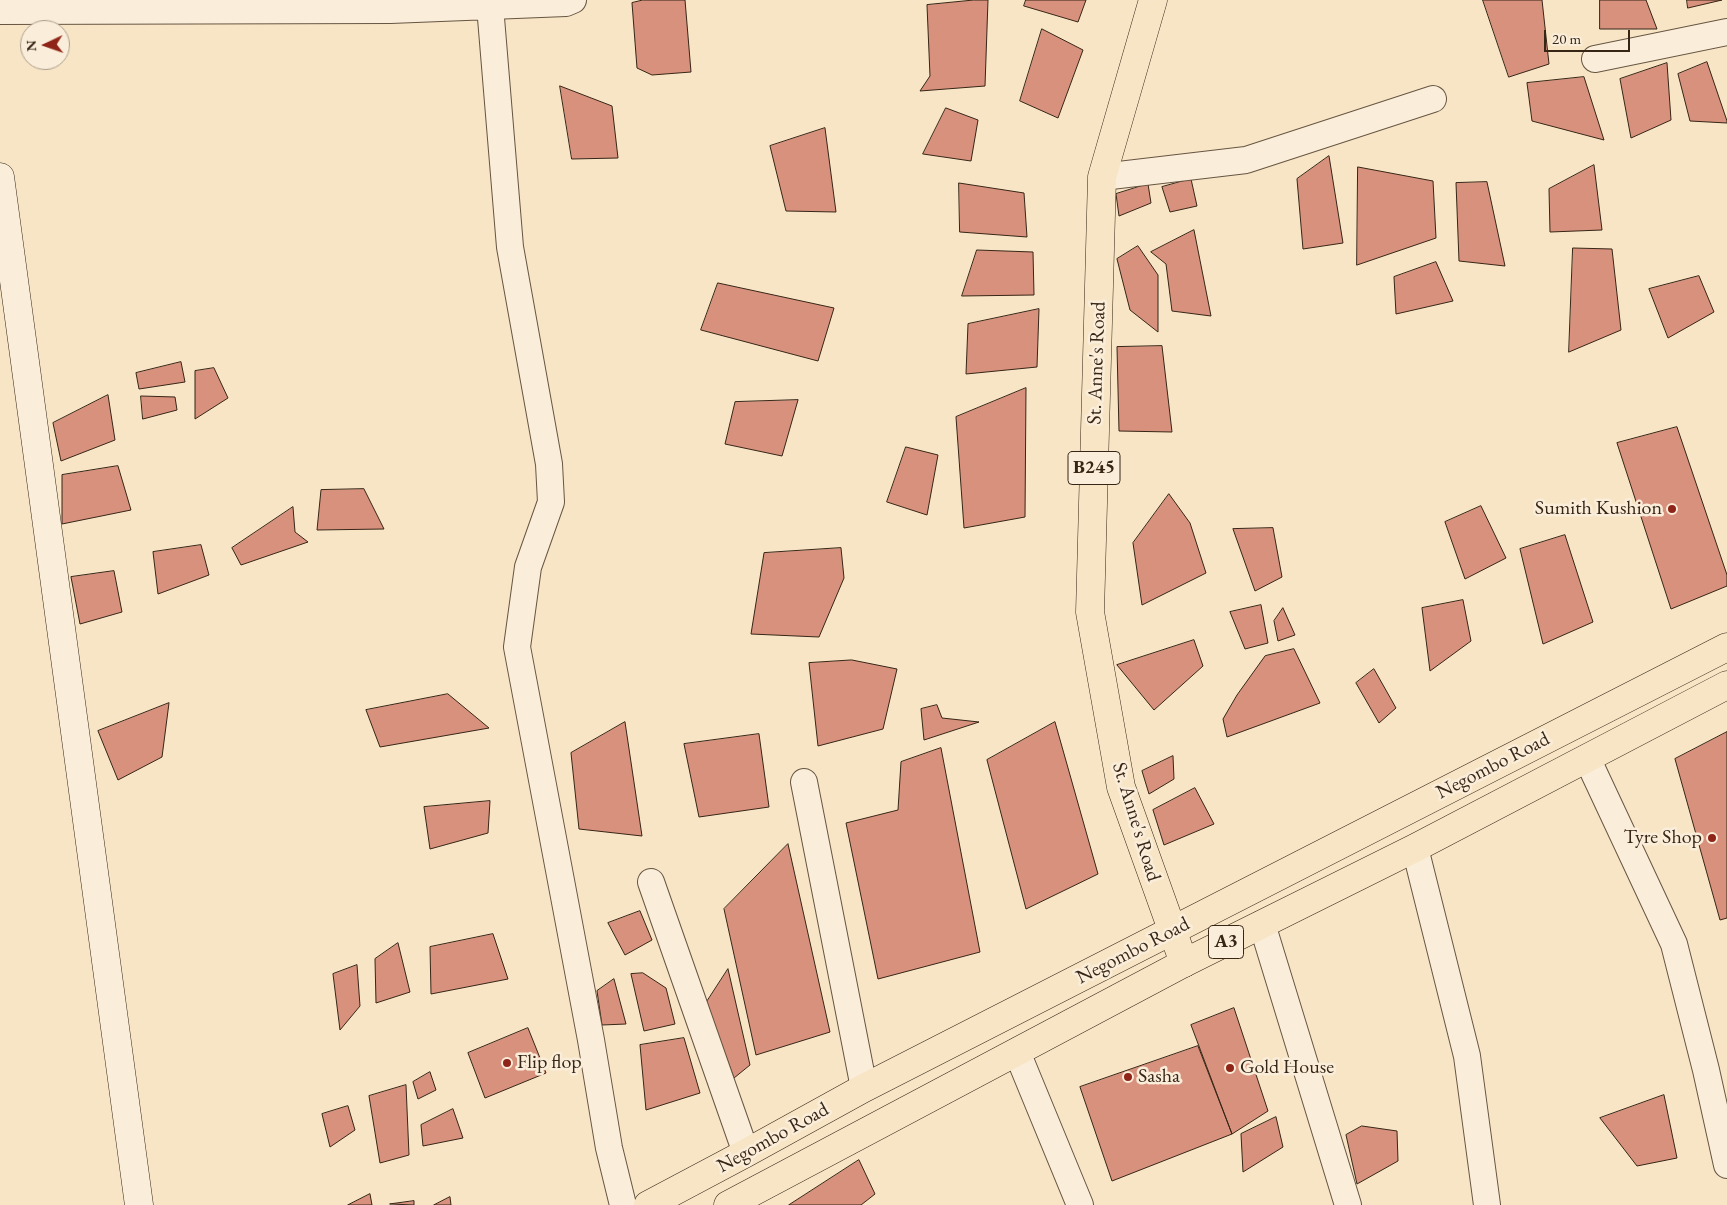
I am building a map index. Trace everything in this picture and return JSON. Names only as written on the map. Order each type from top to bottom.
[{"type":"main road","name":"St. Anne's Road","points":[[1153,0],[1102,177],[1090,612],[1120,787],[1184,963]]},
{"type":"main road","name":"Negombo Road","points":[[648,1205],[864,1088],[1727,646]]},
{"type":"main road","name":"Negombo Road","points":[[728,1205],[1184,963],[1416,848],[1727,685]]},
{"type":"street","points":[[0,11],[388,5],[490,6],[566,3],[573,0]]},
{"type":"street","points":[[490,6],[510,247],[549,464],[551,502],[528,567],[517,647],[591,1040],[609,1148],[623,1205]]},
{"type":"street","points":[[1596,59],[1727,32]]},
{"type":"street","points":[[1102,177],[1246,160],[1433,99]]},
{"type":"street","points":[[0,177],[139,1205]]},
{"type":"street","points":[[1587,758],[1674,944],[1706,1070],[1727,1165]]},
{"type":"street","points":[[804,782],[864,1088]]},
{"type":"street","points":[[1416,848],[1467,1056],[1487,1205]]},
{"type":"street","points":[[650,882],[746,1153]]},
{"type":"street","points":[[1262,924],[1348,1205]]},
{"type":"street","points":[[1017,1052],[1080,1205]]},
{"type":"building","points":[[643,0],[685,0],[691,72],[652,75],[637,68],[632,3]]},
{"type":"building","points":[[988,0],[985,86],[920,91],[930,76],[927,5]]},
{"type":"building","points":[[1026,0],[1086,0],[1078,22],[1024,6]]},
{"type":"building","points":[[1483,0],[1542,0],[1549,64],[1509,77]]},
{"type":"building","points":[[1600,0],[1646,0],[1657,29],[1600,29]]},
{"type":"building","points":[[1687,0],[1722,0],[1688,8]]},
{"type":"building","points":[[1042,29],[1083,50],[1058,118],[1020,101]]},
{"type":"building","points":[[1707,62],[1727,123],[1690,121],[1678,74]]},
{"type":"building","points":[[1667,63],[1671,120],[1631,138],[1620,79]]},
{"type":"building","points":[[1584,77],[1604,140],[1532,121],[1527,83]]},
{"type":"building","points":[[560,86],[612,106],[618,158],[572,159]]},
{"type":"building","points":[[946,108],[978,120],[971,161],[923,154]]},
{"type":"building","points":[[825,128],[836,212],[786,211],[770,146]]},
{"type":"building","points":[[1329,156],[1343,243],[1303,249],[1297,179]]},
{"type":"building","points":[[1594,165],[1602,230],[1550,232],[1549,189]]},
{"type":"building","points":[[1358,167],[1433,181],[1436,238],[1357,265]]},
{"type":"building","points":[[1191,179],[1197,206],[1170,212],[1162,187]]},
{"type":"building","points":[[1487,182],[1505,266],[1459,261],[1456,183]]},
{"type":"building","points":[[959,183],[1024,193],[1027,237],[960,232]]},
{"type":"building","points":[[1148,184],[1151,203],[1119,216],[1116,194]]},
{"type":"building","points":[[1194,230],[1211,316],[1172,311],[1166,264],[1151,252]]},
{"type":"building","points":[[1138,246],[1158,275],[1158,332],[1130,310],[1117,259]]},
{"type":"building","points":[[1573,248],[1612,249],[1621,330],[1569,352]]},
{"type":"building","points":[[977,250],[1033,252],[1034,295],[962,296]]},
{"type":"building","points":[[1436,262],[1453,301],[1396,314],[1394,277]]},
{"type":"building","points":[[1699,276],[1714,312],[1668,338],[1649,289]]},
{"type":"building","points":[[718,283],[834,308],[818,361],[701,330]]},
{"type":"building","points":[[1039,309],[1037,367],[966,374],[968,324]]},
{"type":"building","points":[[1162,346],[1172,432],[1119,431],[1117,347]]},
{"type":"building","points":[[181,362],[185,382],[139,389],[136,373]]},
{"type":"building","points":[[214,368],[228,398],[195,419],[195,371]]},
{"type":"building","points":[[1026,388],[1025,517],[964,528],[956,417]]},
{"type":"building","points":[[108,395],[115,440],[61,461],[53,423]]},
{"type":"building","points":[[141,396],[175,397],[177,410],[143,419]]},
{"type":"building","points":[[798,400],[782,456],[725,444],[735,402]]},
{"type":"building","name":"Sumith Kushion","points":[[1677,427],[1727,575],[1727,586],[1671,609],[1617,443]]},
{"type":"building","points":[[906,447],[938,455],[927,515],[887,502]]},
{"type":"building","points":[[118,466],[131,510],[62,524],[62,475]]},
{"type":"building","points":[[364,489],[384,529],[317,530],[321,490]]},
{"type":"building","points":[[1169,494],[1190,523],[1206,573],[1142,605],[1133,543]]},
{"type":"building","points":[[1481,506],[1506,558],[1465,579],[1445,522]]},
{"type":"building","points":[[293,507],[295,532],[308,542],[241,565],[232,548]]},
{"type":"building","points":[[1273,528],[1282,577],[1255,591],[1233,529]]},
{"type":"building","points":[[1565,535],[1593,622],[1543,644],[1520,549]]},
{"type":"building","points":[[201,545],[209,575],[158,594],[153,552]]},
{"type":"building","points":[[841,548],[844,578],[819,637],[751,634],[764,553]]},
{"type":"building","points":[[114,571],[122,612],[80,624],[71,577]]},
{"type":"building","points":[[1463,600],[1471,641],[1430,671],[1422,608]]},
{"type":"building","points":[[1261,605],[1268,643],[1245,649],[1230,612]]},
{"type":"building","points":[[1283,608],[1295,635],[1278,641],[1274,621]]},
{"type":"building","points":[[1194,640],[1203,666],[1154,710],[1117,665]]},
{"type":"building","points":[[1294,649],[1320,703],[1227,737],[1223,719],[1237,695],[1265,656]]},
{"type":"building","points":[[852,660],[897,669],[883,729],[818,746],[809,663]]},
{"type":"building","points":[[1374,669],[1396,708],[1379,723],[1356,683]]},
{"type":"building","points":[[448,694],[489,728],[380,747],[366,710]]},
{"type":"building","points":[[169,703],[162,757],[118,780],[98,731]]},
{"type":"building","points":[[937,705],[942,718],[979,722],[924,740],[921,709]]},
{"type":"building","points":[[625,722],[642,836],[579,829],[571,753]]},
{"type":"building","points":[[1055,722],[1098,874],[1026,909],[987,760]]},
{"type":"building","name":"Tyre Shop","points":[[1727,732],[1727,918],[1720,920],[1675,759]]},
{"type":"building","points":[[759,734],[769,807],[699,817],[684,744]]},
{"type":"building","points":[[941,748],[980,952],[878,979],[846,823],[898,810],[901,762]]},
{"type":"building","points":[[1173,756],[1174,779],[1149,794],[1142,771]]},
{"type":"building","points":[[1195,788],[1214,824],[1164,845],[1153,810]]},
{"type":"building","points":[[490,801],[488,833],[430,849],[424,807]]},
{"type":"building","points":[[788,844],[830,1032],[756,1055],[724,909]]},
{"type":"building","points":[[640,911],[652,940],[625,955],[608,923]]},
{"type":"building","points":[[493,934],[508,979],[431,994],[430,947]]},
{"type":"building","points":[[398,943],[410,992],[376,1003],[375,959]]},
{"type":"building","points":[[357,965],[360,1006],[340,1030],[333,974]]},
{"type":"building","points":[[728,969],[750,1065],[734,1078],[706,1003]]},
{"type":"building","points":[[643,973],[666,988],[675,1024],[644,1031],[631,974]]},
{"type":"building","points":[[614,979],[626,1024],[602,1025],[597,991]]},
{"type":"building","name":"Gold House","points":[[1234,1008],[1268,1111],[1232,1134],[1191,1025]]},
{"type":"building","name":"Flip flop","points":[[528,1028],[546,1073],[485,1098],[468,1053]]},
{"type":"building","points":[[684,1038],[700,1093],[646,1110],[640,1045]]},
{"type":"building","points":[[1198,1046],[1232,1134],[1112,1181],[1080,1087]]},
{"type":"building","points":[[430,1072],[436,1090],[418,1099],[413,1082]]},
{"type":"building","points":[[406,1085],[409,1155],[380,1163],[369,1096]]},
{"type":"building","points":[[1664,1095],[1677,1158],[1637,1166],[1600,1118]]},
{"type":"building","points":[[348,1106],[355,1130],[330,1147],[322,1114]]},
{"type":"building","points":[[453,1109],[463,1138],[423,1146],[421,1125]]},
{"type":"building","points":[[1276,1117],[1283,1147],[1243,1172],[1241,1134]]},
{"type":"building","points":[[1362,1126],[1397,1131],[1398,1161],[1357,1184],[1346,1135]]},
{"type":"building","points":[[859,1160],[875,1194],[861,1205],[789,1205]]},
{"type":"building","points":[[370,1194],[372,1205],[348,1205]]},
{"type":"building","points":[[450,1197],[451,1205],[434,1205]]},
{"type":"building","points":[[414,1201],[414,1205],[390,1204]]},
{"type":"place","name":"Sumith Kushion","points":[[1672,509]]},
{"type":"place","name":"Tyre Shop","points":[[1712,838]]},
{"type":"place","name":"Flip flop","points":[[507,1063]]},
{"type":"place","name":"Gold House","points":[[1230,1068]]},
{"type":"place","name":"Sasha","points":[[1128,1077]]}]
